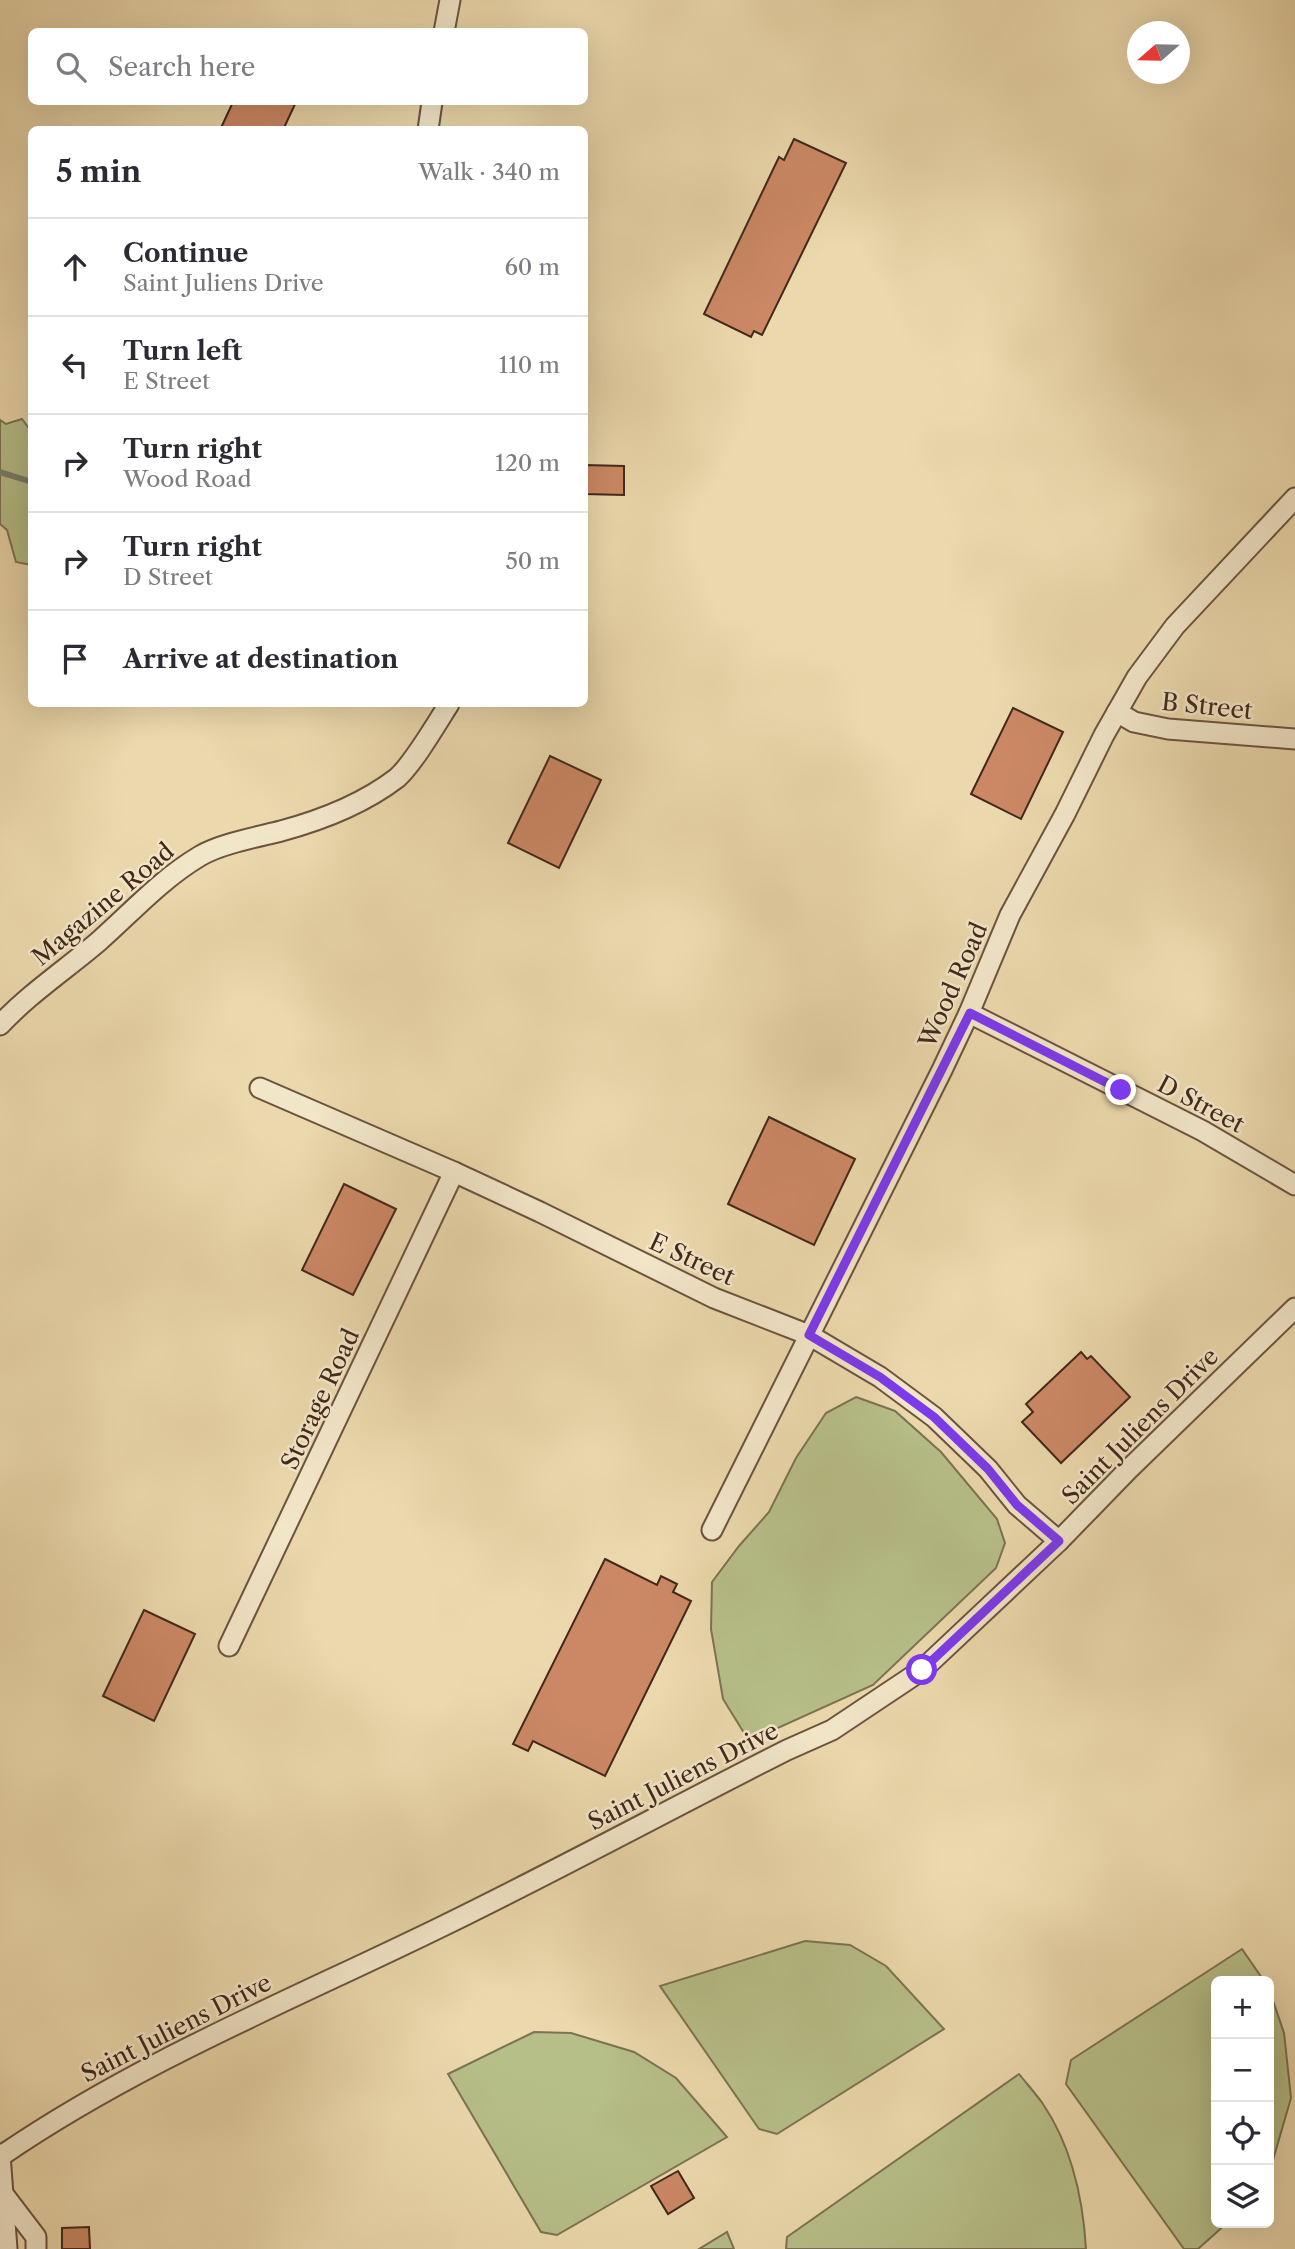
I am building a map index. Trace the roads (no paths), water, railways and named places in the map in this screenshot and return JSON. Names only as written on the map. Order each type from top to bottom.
[{"type":"street","points":[[445,28],[450,0]]},
{"type":"street","points":[[429,126],[432,105]]},
{"type":"street","name":"Wood Road","points":[[712,1530],[970,1013],[1010,915],[1117,712],[1137,677],[1175,626],[1295,498]]},
{"type":"street","name":"Magazine Road","points":[[3,1020],[119,924],[159,884],[202,855],[316,821],[359,802],[399,776],[447,707]]},
{"type":"street","name":"B Street","points":[[1117,712],[1134,722],[1168,729],[1295,738]]},
{"type":"street","name":"D Street","points":[[970,1013],[1203,1131],[1295,1185]]},
{"type":"street","name":"E Street","points":[[260,1088],[454,1172],[714,1298],[809,1335],[880,1377],[934,1417],[988,1469],[1017,1505],[1059,1541]]},
{"type":"street","name":"Storage Road","points":[[229,1646],[454,1172]]},
{"type":"street","name":"Saint Juliens Drive","points":[[0,2155],[100,2092],[443,1926],[787,1750],[832,1730],[922,1670],[1059,1541],[1295,1308]]},
{"type":"street","points":[[0,2155],[7,2249]]},
{"type":"street","points":[[5,2195],[36,2237],[36,2249]]},
{"type":"waterway","points":[[0,472],[28,481]]}]
